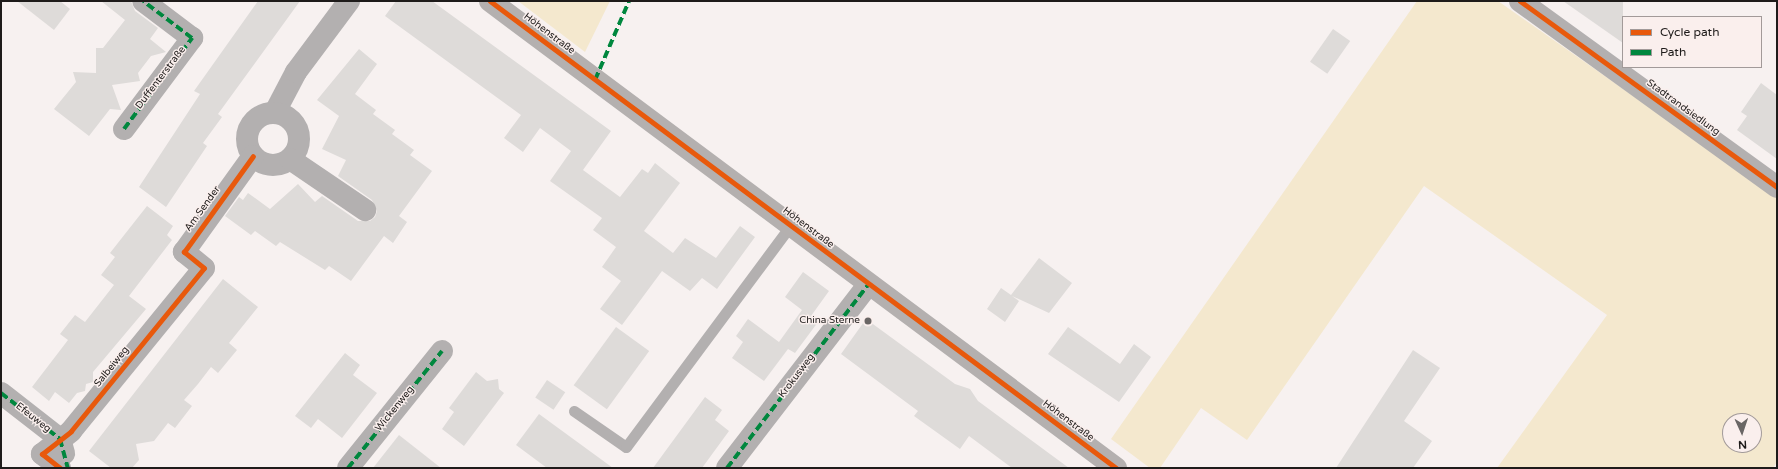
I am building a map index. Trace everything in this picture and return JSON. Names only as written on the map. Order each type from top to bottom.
[{"type":"street","name":"Duffenterstraße","points":[[124,129],[192,38],[143,1]]},
{"type":"street","points":[[275,112],[296,72],[349,1]]},
{"type":"street","name":"Höhenstraße","points":[[490,1],[1116,468]]},
{"type":"street","name":"Stadtrandsiedlung","points":[[1520,1],[1777,187]]},
{"type":"street","points":[[275,112],[291,119],[297,127],[299,144],[290,159],[270,165],[253,156],[248,148],[248,131],[258,117],[275,112]]},
{"type":"street","name":"Am Sender","points":[[204,268],[184,252],[253,156]]},
{"type":"street","points":[[290,159],[365,210]]},
{"type":"street","name":"Salbeiweg","points":[[60,468],[42,454],[71,431],[204,268]]},
{"type":"street","name":"Krokusweg","points":[[727,468],[868,284]]},
{"type":"street","name":"Wickenweg","points":[[348,468],[442,351]]},
{"type":"street","name":"Efeuweg","points":[[1,393],[60,439],[68,468]]},
{"type":"lane","name":"Höhenstraße","points":[[574,411],[626,447],[790,226]]},
{"type":"shaded area","points":[[518,1],[610,1],[585,52]]},
{"type":"shaded area","points":[[1417,1],[1498,1],[1777,197],[1777,462],[1773,468],[1497,468],[1607,315],[1424,186],[1247,440],[1201,408],[1160,468],[1150,468],[1111,439]]},
{"type":"building","points":[[17,1],[60,1],[70,9],[54,30]]},
{"type":"building","points":[[101,1],[131,1],[135,11],[158,28],[150,39],[166,52],[151,56],[138,73],[140,81],[112,85],[121,110],[110,109],[89,136],[54,109],[76,82],[73,72],[96,73],[96,48],[103,48],[125,20]]},
{"type":"building","points":[[258,1],[300,1],[218,114],[222,117],[203,143],[207,146],[166,207],[139,187],[200,94],[194,91]]},
{"type":"building","points":[[396,1],[432,1],[611,131],[583,170],[620,197],[642,169],[648,173],[655,163],[680,183],[644,231],[673,253],[685,238],[716,258],[740,226],[755,237],[717,289],[702,278],[690,291],[662,271],[622,325],[600,309],[621,281],[602,267],[616,247],[593,230],[602,218],[550,181],[571,151],[540,128],[523,152],[504,138],[521,115],[385,16]]},
{"type":"building","points":[[1563,1],[1623,1],[1622,42]]},
{"type":"building","points":[[1333,29],[1350,41],[1327,74],[1310,62]]},
{"type":"building","points":[[359,49],[377,64],[355,94],[376,110],[373,114],[395,130],[392,134],[414,150],[410,155],[432,171],[399,216],[407,222],[393,243],[384,236],[351,281],[329,266],[325,270],[280,242],[276,246],[255,231],[251,235],[225,216],[239,197],[243,200],[248,193],[270,209],[298,184],[315,202],[322,196],[358,221],[370,221],[375,217],[377,211],[372,200],[338,176],[346,160],[322,149],[339,116],[317,100]]},
{"type":"building","points":[[1761,83],[1777,95],[1777,159],[1737,130],[1747,116],[1741,112]]},
{"type":"building","points":[[147,206],[173,226],[167,235],[172,240],[129,296],[146,309],[93,372],[93,382],[86,384],[85,391],[77,393],[69,403],[55,392],[49,401],[32,387],[68,340],[60,334],[75,315],[85,322],[114,285],[101,275],[115,257],[110,253]]},
{"type":"building","points":[[1039,258],[1072,283],[1049,313],[1012,296],[1019,301],[1005,322],[987,309],[1001,288],[1011,295]]},
{"type":"building","points":[[803,272],[829,291],[811,316],[804,311],[818,322],[795,353],[788,349],[764,381],[732,358],[743,342],[736,336],[748,319],[779,342],[802,310],[785,297]]},
{"type":"building","points":[[223,279],[258,307],[229,343],[237,350],[218,373],[211,367],[184,400],[192,406],[175,428],[168,423],[154,441],[136,444],[139,460],[132,468],[111,468],[89,451]]},
{"type":"building","points":[[866,319],[955,384],[970,389],[978,401],[1069,468],[1012,468],[969,436],[960,449],[914,416],[918,411],[841,354]]},
{"type":"building","points":[[616,327],[649,351],[607,409],[574,385]]},
{"type":"building","points":[[1068,327],[1120,364],[1134,344],[1151,357],[1119,402],[1048,354]]},
{"type":"building","points":[[1413,350],[1440,368],[1404,421],[1432,441],[1413,468],[1336,468]]},
{"type":"building","points":[[345,353],[360,365],[353,375],[377,393],[342,438],[318,419],[311,428],[295,416]]},
{"type":"building","points":[[476,372],[487,381],[498,379],[499,389],[504,393],[464,446],[442,429],[454,412],[449,408]]},
{"type":"building","points":[[547,380],[565,392],[553,410],[535,397]]},
{"type":"building","points":[[705,397],[722,410],[715,420],[729,431],[702,468],[653,468]]},
{"type":"building","points":[[539,414],[613,468],[547,468],[516,445]]},
{"type":"building","points":[[399,435],[441,468],[373,468]]},
{"type":"marked path","points":[[124,129],[192,38],[143,1]]},
{"type":"marked path","points":[[595,80],[629,1]]},
{"type":"marked path","points":[[727,468],[868,285]]},
{"type":"marked path","points":[[348,468],[442,351]]},
{"type":"marked path","points":[[1,393],[60,439],[68,468]]},
{"type":"cycle path","points":[[490,1],[1116,468]]},
{"type":"cycle path","points":[[1520,1],[1777,187]]},
{"type":"cycle path","points":[[60,468],[42,454],[71,431],[204,268],[184,252],[253,156]]},
{"type":"place","name":"China Sterne","points":[[868,321]]}]
